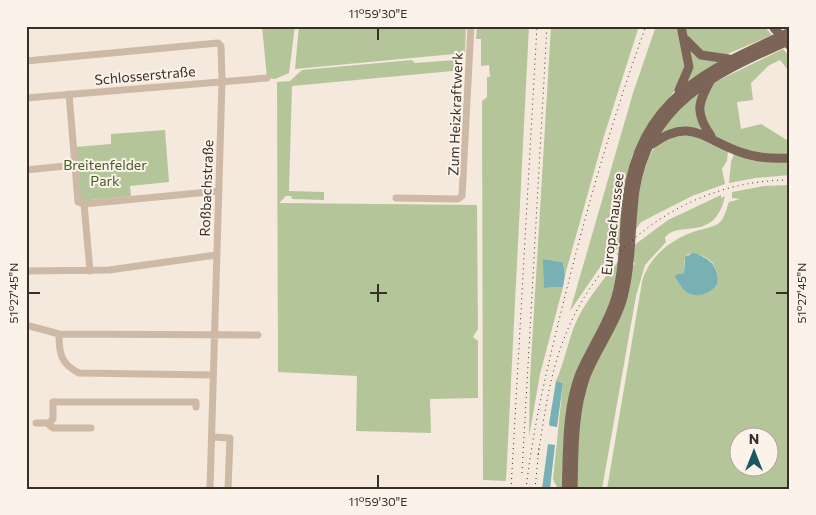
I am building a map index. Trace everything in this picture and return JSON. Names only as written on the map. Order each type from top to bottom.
[{"type":"main road","points":[[774,27],[790,46]]},
{"type":"main road","points":[[682,30],[691,47],[701,55],[715,58],[731,58]]},
{"type":"main road","points":[[676,97],[689,67],[682,30]]},
{"type":"main road","name":"Europachaussee","points":[[566,489],[572,402],[585,362],[616,297],[627,199],[633,169],[650,131],[676,97],[702,75],[731,58],[790,32]]},
{"type":"main road","name":"Europachaussee","points":[[573,489],[576,426],[580,395],[590,366],[621,303],[626,280],[635,189],[650,146],[663,124],[683,100],[714,76],[790,40]]},
{"type":"main road","points":[[712,138],[703,124],[699,106],[702,94],[714,76]]},
{"type":"main road","points":[[650,146],[667,134],[679,130],[692,131],[748,155],[773,159],[790,158]]},
{"type":"street","name":"Zum Heizkraftwerk","points":[[396,198],[458,199],[462,196],[471,26]]},
{"type":"street","name":"Roßbachstraße","points":[[26,61],[218,43],[221,46],[222,81],[210,489]]},
{"type":"street","name":"Schlosserstraße","points":[[26,98],[267,78]]},
{"type":"street","points":[[69,94],[78,202],[84,204],[219,191]]},
{"type":"street","points":[[26,170],[74,165]]},
{"type":"street","points":[[84,204],[90,271]]},
{"type":"street","points":[[26,271],[90,271],[216,256]]},
{"type":"street","points":[[26,325],[58,334],[258,335]]},
{"type":"street","points":[[58,334],[61,358],[68,367],[79,373],[213,375]]},
{"type":"street","points":[[36,423],[48,423],[53,419],[53,402],[196,402],[196,407]]},
{"type":"street","points":[[48,423],[53,428],[91,428]]},
{"type":"street","points":[[212,437],[230,438],[228,489]]},
{"type":"green space","points":[[262,26],[295,26],[289,73],[275,79],[267,78]]},
{"type":"green space","points":[[299,26],[466,26],[465,53],[295,69]]},
{"type":"green space","points":[[477,26],[529,26],[506,481],[483,480],[482,101],[487,97],[487,77],[490,77],[489,65],[481,66],[481,39],[476,39]]},
{"type":"green space","points":[[551,26],[639,26],[604,136],[565,275],[563,262],[544,259],[545,288],[563,287],[540,374],[529,437],[530,378]]},
{"type":"green space","points":[[656,26],[679,26],[687,61],[677,88],[651,120],[632,156],[625,186],[619,247],[598,270],[570,311],[633,93]]},
{"type":"green space","points":[[684,26],[764,26],[772,35],[725,55],[701,52],[687,36]]},
{"type":"green space","points":[[783,49],[790,57],[790,68],[788,70],[780,60],[768,66],[751,83],[753,100],[737,102],[741,129],[761,124],[790,142],[790,155],[744,150],[721,141],[707,127],[702,103],[715,82]]},
{"type":"green space","points":[[690,50],[720,61],[684,85]]},
{"type":"green space","points":[[412,60],[415,63],[456,60],[464,66],[463,70],[292,86],[289,191],[324,192],[324,200],[292,199],[291,196],[286,196],[279,203],[477,205],[478,329],[473,337],[478,341],[478,398],[430,399],[431,433],[356,431],[357,376],[278,372],[277,82],[290,81],[302,70]]},
{"type":"green space","points":[[703,90],[705,132],[662,135],[660,133],[681,105]]},
{"type":"green space","name":"Breitenfelder Park","points":[[165,130],[169,182],[130,186],[131,196],[80,201],[75,147],[111,144],[111,134]]},
{"type":"green space","points":[[683,131],[728,151],[727,161],[722,169],[725,184],[692,196],[641,222],[634,232],[641,185],[648,160],[659,143]]},
{"type":"green space","points":[[734,154],[790,160],[790,175],[755,178],[729,183],[731,162]]},
{"type":"green space","points":[[790,185],[790,489],[607,489],[645,273],[649,265],[668,245],[684,235],[719,223],[724,216],[729,202],[740,199],[732,198],[732,192],[764,186]],"holes":[[[688,254],[699,255],[711,261],[717,271],[716,282],[713,287],[703,294],[677,274],[684,273],[684,261]]]},
{"type":"green space","points":[[721,195],[721,198],[725,196],[720,211],[713,220],[696,228],[678,230],[671,233],[665,238],[666,242],[645,265],[636,296],[602,489],[576,489],[579,429],[585,391],[631,267],[635,264],[632,258],[633,246],[668,220]]},
{"type":"green space","points":[[620,259],[618,278],[563,462],[561,489],[558,489],[553,479],[563,383],[556,381],[580,313]]},
{"type":"water","points":[[693,253],[708,260],[717,273],[717,284],[707,293],[693,295],[688,293],[675,277],[677,274],[684,273],[685,257]]},
{"type":"water","points":[[543,259],[563,262],[565,275],[563,287],[544,288]]},
{"type":"water","points":[[556,381],[563,383],[557,427],[550,426],[549,424]]},
{"type":"water","points":[[548,444],[555,445],[550,489],[542,489]]},
{"type":"railway","points":[[511,489],[537,26]]},
{"type":"railway","points":[[522,473],[547,26]]},
{"type":"railway","points":[[526,489],[529,463],[544,386],[576,251],[613,122],[646,26]]},
{"type":"railway","points":[[538,455],[550,385],[562,344],[577,309],[597,278],[622,250],[650,226],[682,207],[716,192],[752,183],[790,180]]},
{"type":"railway","points":[[535,489],[539,448]]}]
